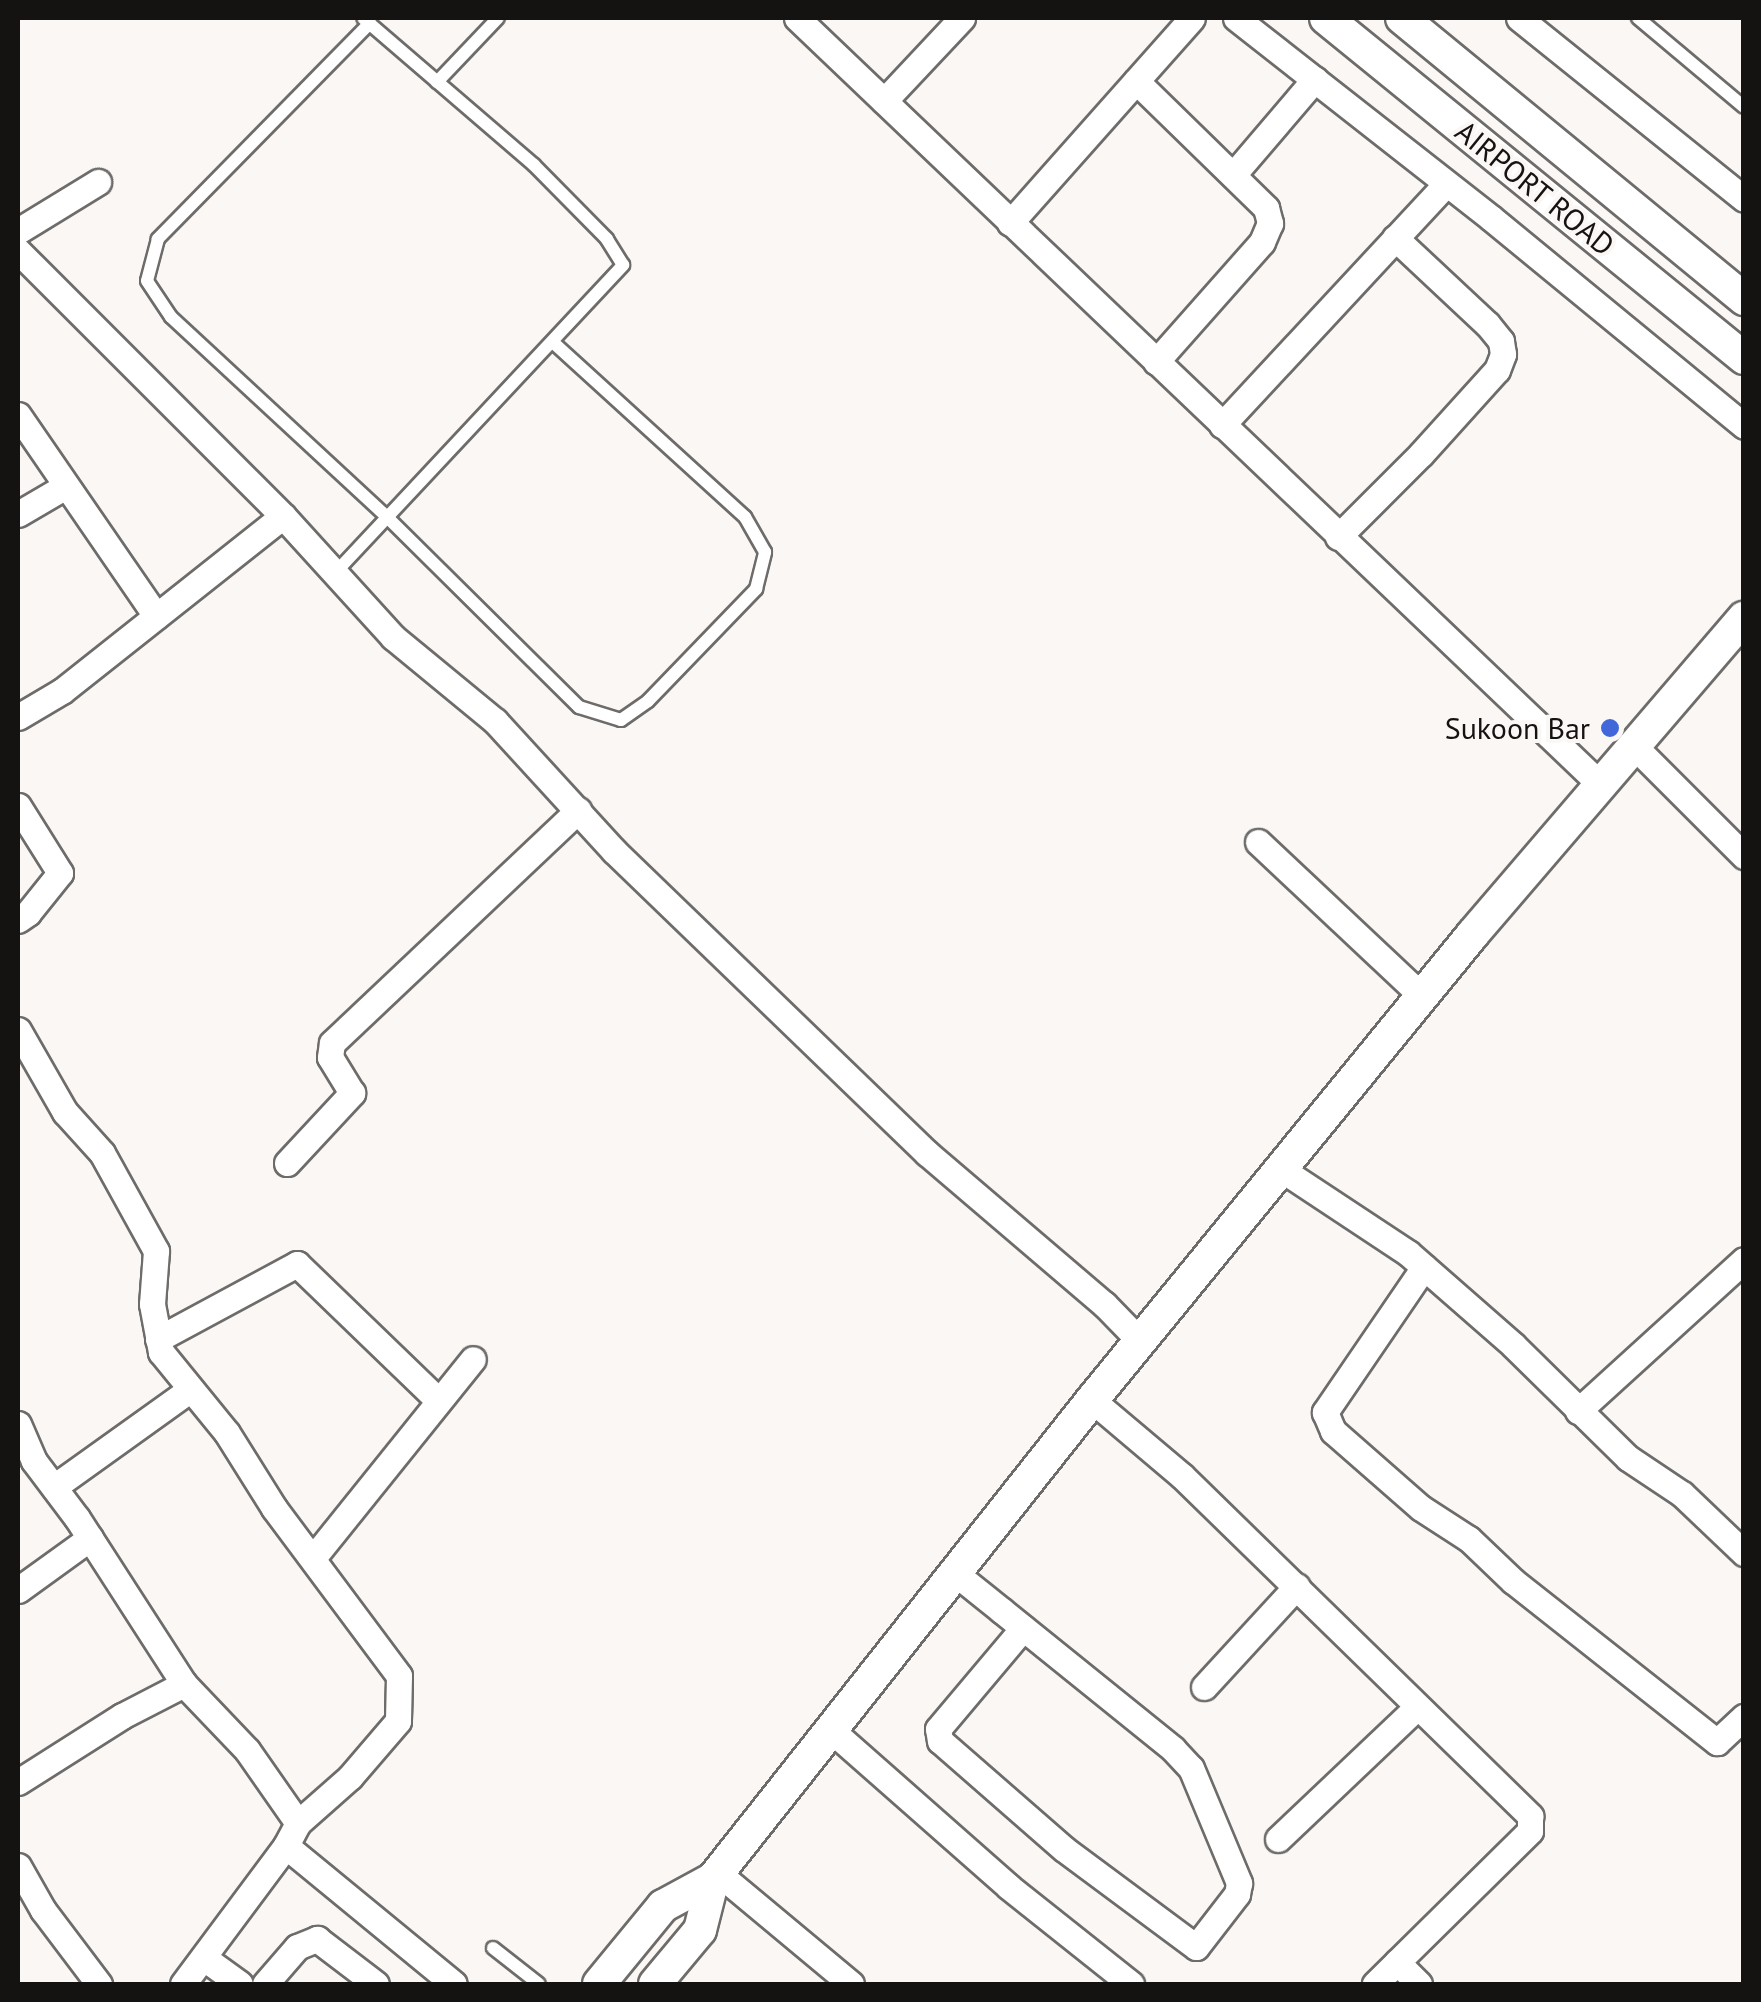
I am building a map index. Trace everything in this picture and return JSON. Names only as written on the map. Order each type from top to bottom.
[{"type":"street","points":[[797,18],[1601,784]]},
{"type":"street","points":[[884,102],[962,18]]},
{"type":"street","points":[[1010,222],[1192,18]]},
{"type":"street","points":[[1236,18],[1492,218],[1744,426]]},
{"type":"street","name":"AIRPORT ROAD","points":[[1326,18],[1744,358]]},
{"type":"street","points":[[1402,18],[1744,299]]},
{"type":"street","points":[[1520,18],[1744,199]]},
{"type":"street","points":[[1233,175],[1315,78]]},
{"type":"street","points":[[1136,81],[1266,208],[1270,224],[1262,242],[1156,362]]},
{"type":"street","points":[[18,231],[98,182]]},
{"type":"street","points":[[1222,425],[1445,185]]},
{"type":"street","points":[[1338,536],[1421,454],[1496,370],[1503,354],[1501,341],[1488,324],[1395,238]]},
{"type":"street","points":[[18,251],[282,516],[393,637],[495,721],[614,851],[927,1153],[1104,1304],[1140,1340]]},
{"type":"street","points":[[18,415],[156,616]]},
{"type":"street","points":[[18,514],[64,487]]},
{"type":"street","points":[[18,717],[62,690],[282,516]]},
{"type":"street","points":[[599,1984],[663,1906],[715,1876],[1140,1340],[1422,996],[1744,618]]},
{"type":"street","points":[[1634,746],[1744,856]]},
{"type":"street","points":[[18,806],[60,873],[28,914],[18,920]]},
{"type":"street","points":[[287,1164],[352,1093],[330,1057],[332,1043],[578,810]]},
{"type":"street","points":[[1258,842],[1422,996]]},
{"type":"street","points":[[18,1030],[65,1112],[102,1153],[156,1252],[152,1304],[161,1352],[399,1676],[398,1721],[292,1834],[194,1976],[240,1984]]},
{"type":"street","points":[[1281,1168],[1424,1267],[1512,1345],[1628,1458],[1728,1534],[1744,1553]]},
{"type":"street","points":[[1578,1411],[1744,1260]]},
{"type":"street","points":[[158,1340],[298,1264],[439,1401]]},
{"type":"street","points":[[1424,1267],[1325,1412],[1334,1431],[1420,1508],[1468,1539],[1514,1581],[1718,1742],[1744,1717]]},
{"type":"street","points":[[313,1558],[473,1360]]},
{"type":"street","points":[[54,1486],[191,1389]]},
{"type":"street","points":[[1092,1400],[1182,1476],[1297,1586],[1504,1788],[1532,1824],[1530,1831],[1376,1984]]},
{"type":"street","points":[[18,1424],[34,1460],[90,1538],[184,1684],[246,1750],[292,1834],[454,1984]]},
{"type":"street","points":[[18,1590],[90,1538]]},
{"type":"street","points":[[955,1574],[1022,1628],[1191,1768],[1239,1883],[1237,1894],[1196,1947],[1064,1849],[940,1741],[938,1729],[1022,1628]]},
{"type":"street","points":[[1204,1686],[1297,1586]]},
{"type":"street","points":[[18,1782],[122,1716],[184,1684]]},
{"type":"street","points":[[1278,1838],[1417,1707]]},
{"type":"street","points":[[831,1730],[1008,1887],[1131,1984]]},
{"type":"street","points":[[18,1866],[43,1910],[99,1984]]},
{"type":"street","points":[[655,1984],[700,1930],[715,1876]]},
{"type":"street","points":[[715,1876],[851,1984]]},
{"type":"street","points":[[264,1984],[308,1939],[317,1939],[376,1984]]},
{"type":"street","points":[[1398,1962],[1419,1984]]},
{"type":"lane","points":[[437,82],[498,18]]},
{"type":"lane","points":[[1638,18],[1744,107]]},
{"type":"lane","points":[[335,574],[388,518],[554,342],[622,265],[607,239],[534,165],[367,20],[158,239],[147,280],[171,316],[388,518],[579,707],[620,720],[648,700],[756,589],[766,552],[744,517],[554,342]]},
{"type":"lane","points":[[493,1948],[539,1984]]},
{"type":"place","name":"Sukoon Bar","points":[[1610,728]]}]
